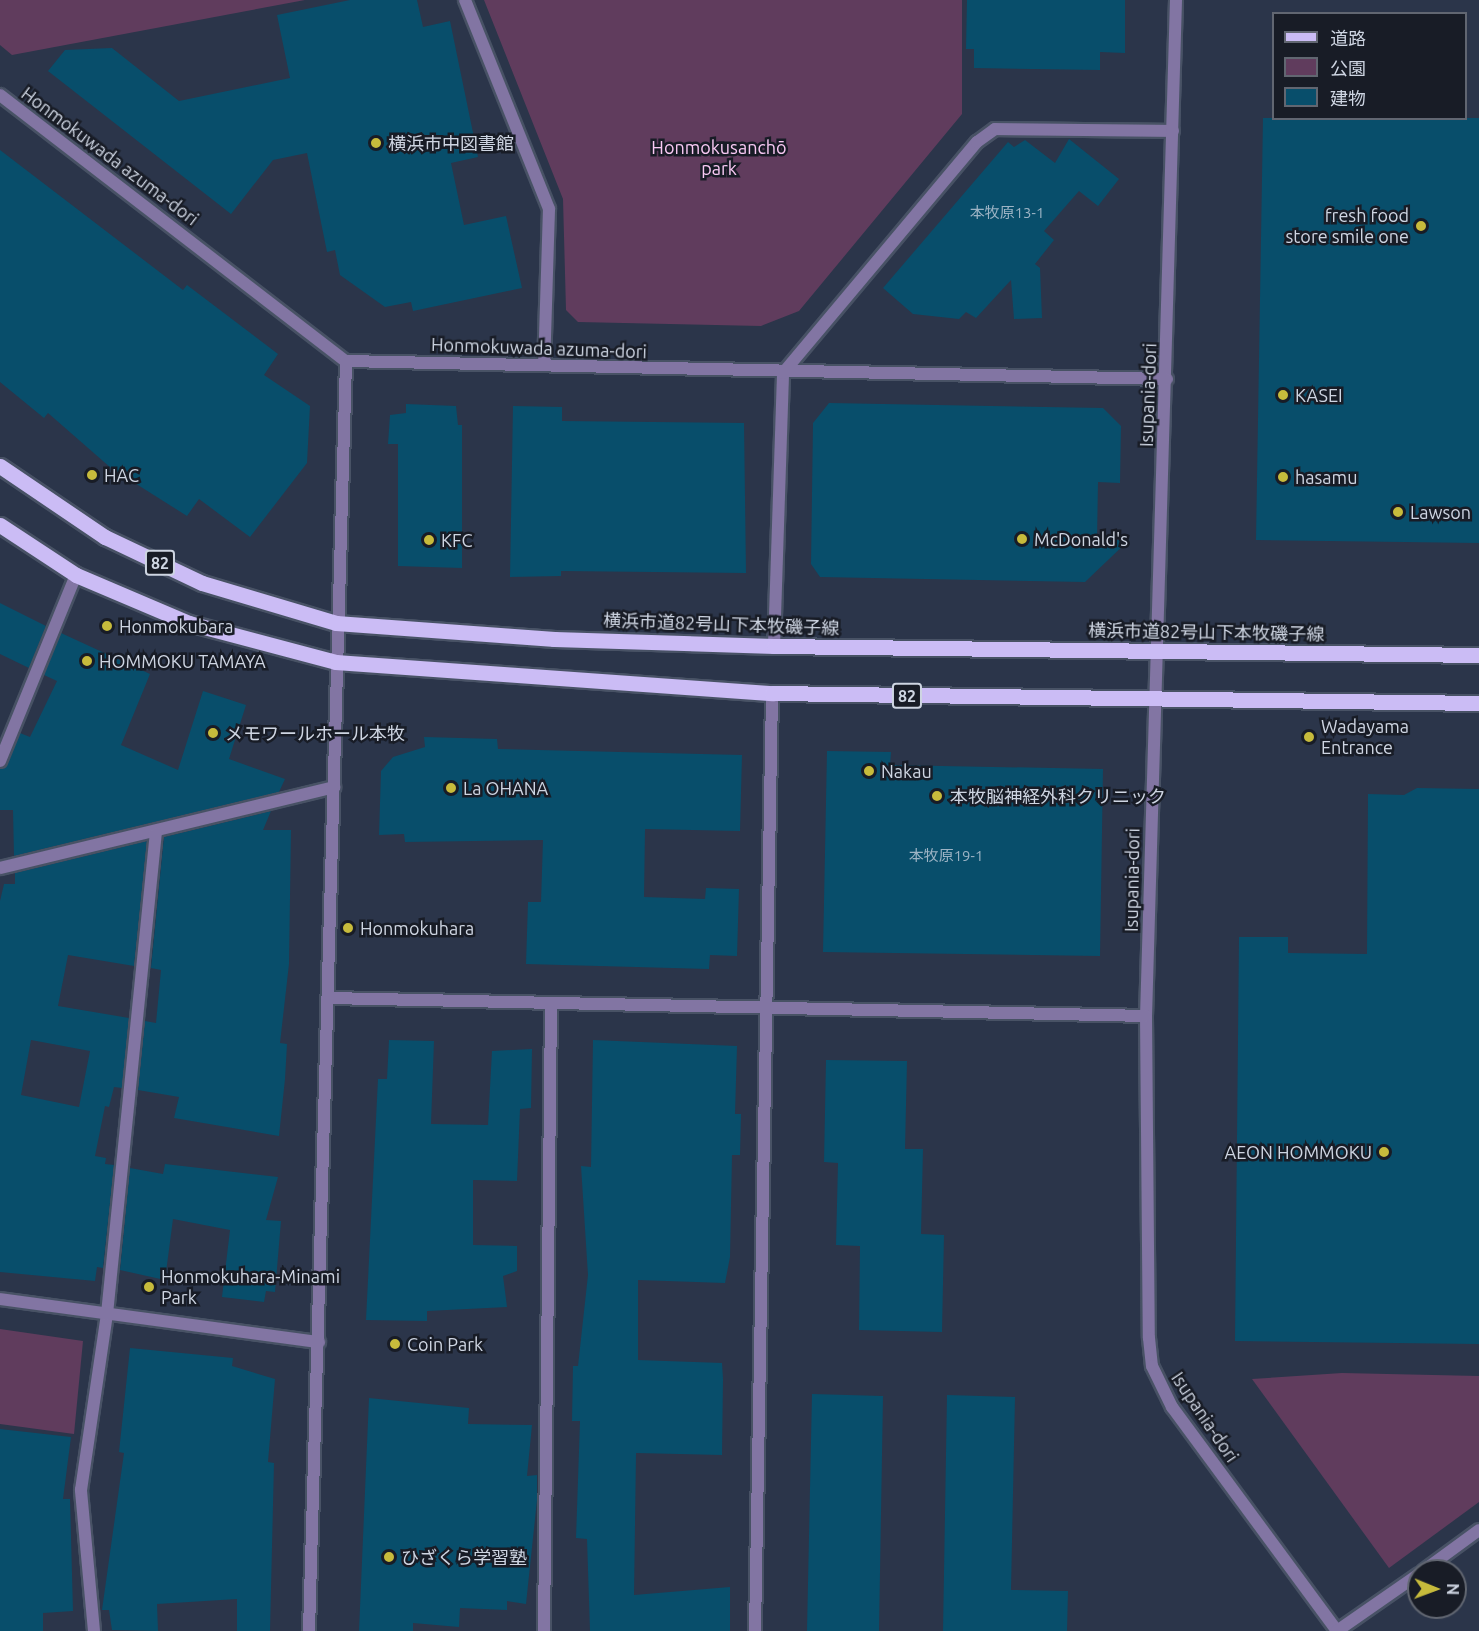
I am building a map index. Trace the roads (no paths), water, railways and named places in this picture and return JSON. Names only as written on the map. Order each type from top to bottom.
[{"type":"main road","name":"横浜市道82号山下本牧磯子線","points":[[0,466],[105,537],[202,583],[336,623],[554,639],[774,646],[1479,655]]},
{"type":"main road","name":"82","points":[[0,525],[76,575],[189,623],[336,662],[772,693],[1155,701],[1479,703]]},
{"type":"street","points":[[465,0],[549,209],[544,365]]},
{"type":"street","name":"Isupania-dori","points":[[1176,0],[1167,379],[1146,1016],[1152,1366],[1172,1407],[1337,1631]]},
{"type":"street","name":"Honmokuwada azuma-dori","points":[[0,95],[346,361],[783,373],[1167,379]]},
{"type":"street","points":[[774,646],[783,373],[977,142],[995,129],[1173,131]]},
{"type":"street","points":[[309,1631],[329,998],[336,623],[346,361]]},
{"type":"street","points":[[0,761],[76,575]]},
{"type":"street","points":[[755,1631],[763,1007],[772,693]]},
{"type":"street","points":[[0,868],[156,833],[334,787]]},
{"type":"street","points":[[94,1631],[81,1490],[107,1314],[156,833]]},
{"type":"street","points":[[329,998],[1146,1016]]},
{"type":"street","points":[[544,1631],[551,1004]]},
{"type":"street","points":[[0,1299],[319,1342]]},
{"type":"street","points":[[1439,1559],[1479,1530]]},
{"type":"street","points":[[1337,1631],[1407,1582]]},
{"type":"place","name":"横浜市中図書館","points":[[376,143]]},
{"type":"place","name":"fresh food store smile one","points":[[1421,226]]},
{"type":"place","name":"KASEI","points":[[1283,395]]},
{"type":"place","name":"HAC","points":[[92,475]]},
{"type":"place","name":"hasamu","points":[[1283,477]]},
{"type":"place","name":"Lawson","points":[[1398,512]]},
{"type":"place","name":"McDonald's","points":[[1022,539]]},
{"type":"place","name":"KFC","points":[[429,540]]},
{"type":"place","name":"Honmokubara","points":[[107,626]]},
{"type":"place","name":"HOMMOKU TAMAYA","points":[[87,661]]},
{"type":"place","name":"メモワールホール本牧","points":[[213,733]]},
{"type":"place","name":"Wadayama Entrance","points":[[1309,737]]},
{"type":"place","name":"Nakau","points":[[869,771]]},
{"type":"place","name":"La OHANA","points":[[451,788]]},
{"type":"place","name":"本牧脳神経外科クリニック","points":[[937,796]]},
{"type":"place","name":"Honmokuhara","points":[[348,928]]},
{"type":"place","name":"AEON HOMMOKU","points":[[1384,1152]]},
{"type":"place","name":"Honmokuhara-Minami Park","points":[[149,1287]]},
{"type":"place","name":"Coin Park","points":[[395,1344]]},
{"type":"place","name":"ひざくら学習塾","points":[[389,1557]]},
{"type":"park label","name":"Honmokusanchō park","points":[[719,158]]}]
